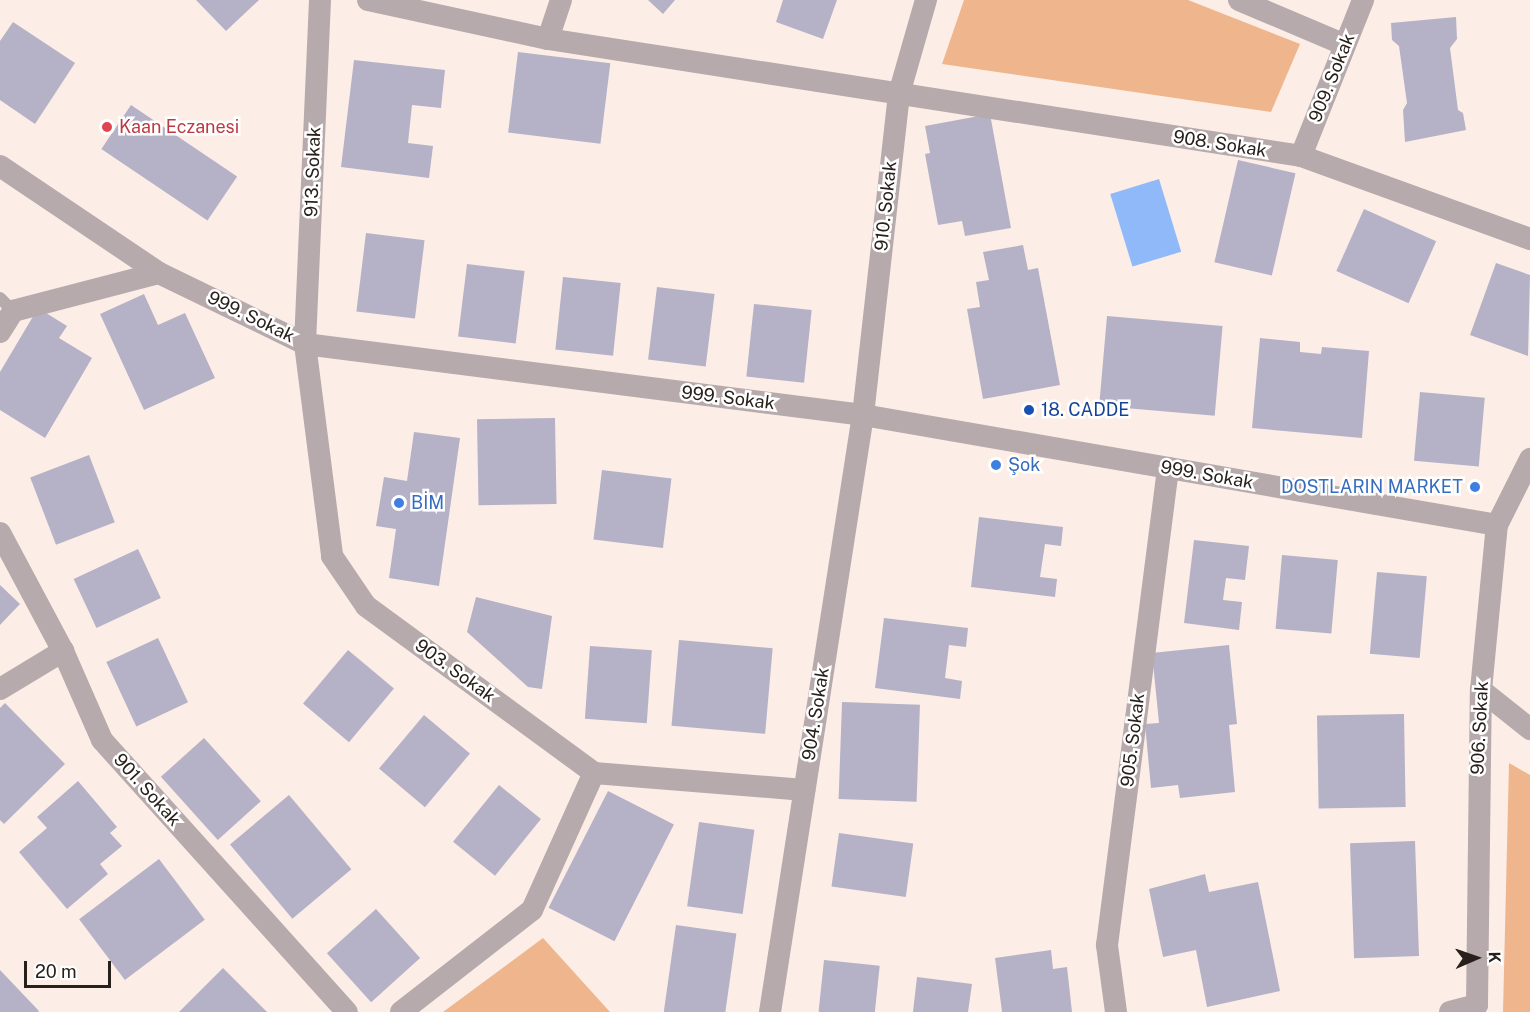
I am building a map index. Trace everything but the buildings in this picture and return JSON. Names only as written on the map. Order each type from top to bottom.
[{"type":"street","name":"913. Sokak","points":[[305,344],[320,0]]},
{"type":"street","name":"908. Sokak","points":[[368,0],[548,39],[1301,156],[1530,239]]},
{"type":"street","points":[[548,39],[561,0]]},
{"type":"street","name":"910. Sokak","points":[[863,415],[899,94],[926,0]]},
{"type":"street","points":[[1239,0],[1345,45]]},
{"type":"street","name":"909. Sokak","points":[[1301,156],[1363,0]]},
{"type":"street","name":"999. Sokak","points":[[0,166],[159,273],[305,344],[863,415],[1497,525]]},
{"type":"street","points":[[0,332],[6,305],[159,273]]},
{"type":"street","name":"903. Sokak","points":[[305,344],[332,556],[366,606],[594,773]]},
{"type":"street","name":"904. Sokak","points":[[770,1012],[863,415]]},
{"type":"street","name":"906. Sokak","points":[[1450,1012],[1477,1005],[1481,690],[1497,525],[1530,459]]},
{"type":"street","name":"905. Sokak","points":[[1116,1012],[1107,945],[1168,468]]},
{"type":"street","name":"901. Sokak","points":[[0,533],[63,651],[102,740],[347,1012]]},
{"type":"street","points":[[0,689],[63,651]]},
{"type":"street","points":[[1481,690],[1530,729]]},
{"type":"street","points":[[401,1012],[532,910],[594,773],[804,789]]},
{"type":"shaded area","points":[[964,0],[1188,0],[1300,44],[1271,112],[942,64]]},
{"type":"shaded area","points":[[1509,763],[1530,775],[1530,1012],[1503,1012]]},
{"type":"shaded area","points":[[543,938],[610,1012],[443,1012]]},
{"type":"water","points":[[1159,179],[1181,252],[1132,267],[1110,194]]},
{"type":"place","name":"Kaan Eczanesi","points":[[107,127]]},
{"type":"place","name":"18. CADDE","points":[[1029,410]]},
{"type":"place","name":"Şok","points":[[996,465]]},
{"type":"place","name":"DOSTLARIN MARKET","points":[[1475,487]]},
{"type":"place","name":"BİM","points":[[399,503]]}]
